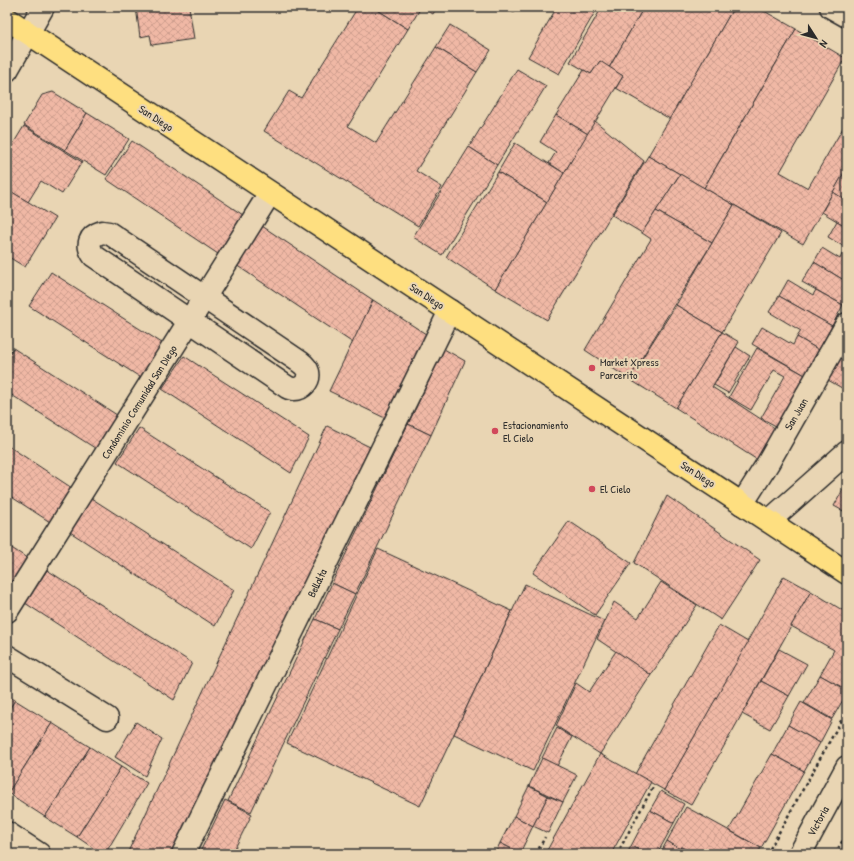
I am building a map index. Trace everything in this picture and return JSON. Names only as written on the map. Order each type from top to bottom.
[{"type":"main road","name":"San Diego","points":[[7,20],[847,573]]},
{"type":"street","points":[[7,70],[43,7]]},
{"type":"street","points":[[831,7],[847,16]]},
{"type":"street","name":"Condominio Comunidad San Diego","points":[[7,612],[270,193]]},
{"type":"street","points":[[102,232],[109,233],[205,298],[305,366],[308,372],[306,384],[300,388],[293,389],[287,387],[94,256],[90,250],[89,244],[91,238],[102,232]]},
{"type":"street","name":"Bellalta","points":[[183,854],[450,311]]},
{"type":"street","name":"San Juan","points":[[742,504],[768,463],[847,324]]},
{"type":"street","points":[[769,521],[847,452]]},
{"type":"street","points":[[7,656],[107,718]]},
{"type":"street","name":"Victoria","points":[[800,854],[847,767]]},
{"type":"street","points":[[7,833],[39,854]]},
{"type":"path","points":[[767,854],[847,710]]},
{"type":"path","points":[[617,854],[653,787]]},
{"type":"path","points":[[835,854],[847,833]]},
{"type":"path","points":[[536,854],[545,837]]},
{"type":"building","points":[[136,7],[189,7],[194,39],[152,45],[150,35],[140,37]]},
{"type":"building","points":[[358,7],[373,7],[408,29],[348,126],[376,143],[436,47],[477,72],[416,171],[442,187],[418,226],[264,131],[289,91],[301,98]]},
{"type":"building","points":[[373,7],[418,7],[420,9],[408,29]]},
{"type":"building","points":[[421,7],[437,7],[433,14]]},
{"type":"building","points":[[506,7],[517,7],[514,12]]},
{"type":"building","points":[[557,7],[598,7],[559,74],[528,57]]},
{"type":"building","points":[[602,7],[644,7],[609,68],[600,61],[591,74],[570,62]]},
{"type":"building","points":[[644,7],[734,7],[670,119],[616,88],[623,76],[609,68]]},
{"type":"building","points":[[734,7],[757,7],[796,29],[704,188],[648,156]]},
{"type":"building","points":[[450,25],[491,50],[477,72],[436,47]]},
{"type":"building","points":[[796,29],[845,58],[780,172],[808,188],[847,121],[847,168],[803,244],[704,188]]},
{"type":"building","points":[[600,61],[623,76],[588,134],[556,115],[584,70],[591,74]]},
{"type":"building","points":[[517,69],[546,86],[497,165],[469,147]]},
{"type":"building","points":[[53,92],[87,113],[65,150],[24,125],[42,95]]},
{"type":"building","points":[[87,113],[129,139],[106,175],[65,150]]},
{"type":"building","points":[[556,115],[588,134],[564,173],[549,163],[556,152],[540,142]]},
{"type":"building","points":[[595,121],[644,161],[547,320],[495,289]]},
{"type":"building","points":[[24,126],[82,162],[62,194],[41,181],[28,202],[7,189],[7,154]]},
{"type":"building","points":[[132,141],[243,215],[218,254],[106,179]]},
{"type":"building","points":[[515,143],[564,173],[547,202],[498,172]]},
{"type":"building","points":[[469,147],[497,165],[442,255],[413,237]]},
{"type":"building","points":[[648,156],[680,174],[642,233],[612,215]]},
{"type":"building","points":[[845,171],[847,172],[847,201],[833,192]]},
{"type":"building","points":[[498,172],[547,202],[495,289],[446,257]]},
{"type":"building","points":[[680,174],[734,205],[712,243],[656,211]]},
{"type":"building","points":[[7,189],[55,218],[25,267],[7,256]]},
{"type":"building","points":[[833,192],[847,201],[847,227],[822,212]]},
{"type":"building","points":[[734,205],[781,233],[722,332],[676,305]]},
{"type":"building","points":[[656,211],[712,243],[629,379],[585,350],[651,239],[642,233]]},
{"type":"building","points":[[837,221],[847,227],[847,254],[844,252],[846,248],[828,237]]},
{"type":"building","points":[[262,226],[373,300],[353,343],[236,265]]},
{"type":"building","points":[[822,248],[840,259],[842,254],[847,257],[847,282],[814,262]]},
{"type":"building","points":[[814,262],[847,282],[847,298],[843,305],[802,282]]},
{"type":"building","points":[[51,272],[165,345],[143,379],[29,306]]},
{"type":"building","points":[[788,280],[813,295],[816,290],[843,305],[832,326],[779,296]]},
{"type":"building","points":[[779,296],[832,326],[819,350],[797,337],[801,331],[769,312]]},
{"type":"building","points":[[373,300],[429,336],[389,420],[329,391]]},
{"type":"building","points":[[676,305],[722,332],[676,408],[629,379]]},
{"type":"building","points":[[762,327],[793,345],[797,337],[819,350],[805,375],[752,344]]},
{"type":"building","points":[[722,332],[739,342],[712,387],[776,429],[759,461],[676,408]]},
{"type":"building","points":[[736,347],[750,356],[728,393],[714,385]]},
{"type":"building","points":[[13,348],[120,417],[98,450],[7,392],[7,358]]},
{"type":"building","points":[[757,348],[805,375],[776,426],[761,418],[785,376],[774,370],[751,410],[729,397]]},
{"type":"building","points":[[444,349],[465,361],[431,435],[408,424]]},
{"type":"building","points":[[844,351],[847,353],[847,391],[828,380]]},
{"type":"building","points":[[184,356],[309,437],[291,473],[162,389]]},
{"type":"building","points":[[408,424],[431,435],[355,594],[332,583]]},
{"type":"building","points":[[327,426],[370,447],[179,854],[127,854]]},
{"type":"building","points":[[139,428],[270,512],[251,549],[117,462]]},
{"type":"building","points":[[7,445],[72,488],[50,522],[7,494]]},
{"type":"building","points":[[847,482],[847,513],[834,506]]},
{"type":"building","points":[[667,496],[760,560],[721,620],[634,563]]},
{"type":"building","points":[[91,498],[234,590],[215,626],[70,532]]},
{"type":"building","points":[[569,521],[631,563],[595,615],[533,573]]},
{"type":"building","points":[[7,545],[27,558],[7,590]]},
{"type":"building","points":[[378,549],[512,611],[420,806],[287,743]]},
{"type":"building","points":[[47,570],[192,663],[174,700],[25,603]]},
{"type":"building","points":[[784,576],[811,591],[691,805],[664,790]]},
{"type":"building","points":[[661,582],[697,605],[651,675],[597,639],[614,602],[638,618]]},
{"type":"building","points":[[332,583],[355,594],[338,629],[315,619]]},
{"type":"building","points":[[525,584],[604,621],[533,771],[454,734]]},
{"type":"building","points":[[811,591],[847,613],[847,690],[820,675],[834,650],[791,626]]},
{"type":"building","points":[[315,619],[338,629],[251,812],[228,801]]},
{"type":"building","points":[[719,625],[748,642],[664,790],[635,774]]},
{"type":"building","points":[[779,649],[807,664],[789,696],[761,681]]},
{"type":"building","points":[[616,651],[651,675],[600,754],[556,726],[576,683],[589,692]]},
{"type":"building","points":[[820,675],[847,690],[847,693],[832,719],[804,703]]},
{"type":"building","points":[[761,681],[789,696],[770,729],[742,714]]},
{"type":"building","points":[[7,695],[15,700],[7,713]]},
{"type":"building","points":[[15,700],[52,723],[8,793],[7,713]]},
{"type":"building","points":[[801,702],[832,720],[820,743],[788,725]]},
{"type":"building","points":[[136,722],[162,739],[145,776],[115,757]]},
{"type":"building","points":[[52,723],[90,747],[45,817],[8,793]]},
{"type":"building","points":[[788,725],[820,743],[804,771],[772,754]]},
{"type":"building","points":[[557,728],[572,737],[557,766],[542,758]]},
{"type":"building","points":[[90,747],[121,767],[77,837],[45,817]]},
{"type":"building","points":[[600,754],[651,782],[611,854],[545,854]]},
{"type":"building","points":[[772,754],[804,771],[761,848],[729,830]]},
{"type":"building","points":[[542,758],[577,775],[563,802],[529,786]]},
{"type":"building","points":[[121,767],[147,783],[105,854],[102,854],[77,837]]},
{"type":"building","points":[[529,786],[548,796],[533,826],[514,816]]},
{"type":"building","points":[[661,791],[684,804],[674,823],[650,810]]},
{"type":"building","points":[[548,796],[563,802],[548,833],[533,826]]},
{"type":"building","points":[[225,800],[252,814],[232,854],[199,854]]},
{"type":"building","points":[[686,807],[761,848],[757,854],[695,854],[681,847],[680,849],[667,841]]},
{"type":"building","points":[[650,810],[674,823],[657,854],[647,854],[631,846]]},
{"type":"building","points":[[514,816],[533,826],[520,853],[500,843]]},
{"type":"building","points":[[667,841],[680,849],[681,847],[695,854],[660,854]]},
{"type":"building","points":[[847,842],[847,854],[840,854]]},
{"type":"building","points":[[500,843],[516,851],[515,854],[495,854]]},
{"type":"building","points":[[631,846],[647,854],[627,854]]},
{"type":"place","name":"Market Xpress Parcerito","points":[[592,368]]},
{"type":"place","name":"Estacionamiento El Cielo","points":[[495,431]]},
{"type":"place","name":"El Cielo","points":[[592,489]]}]
